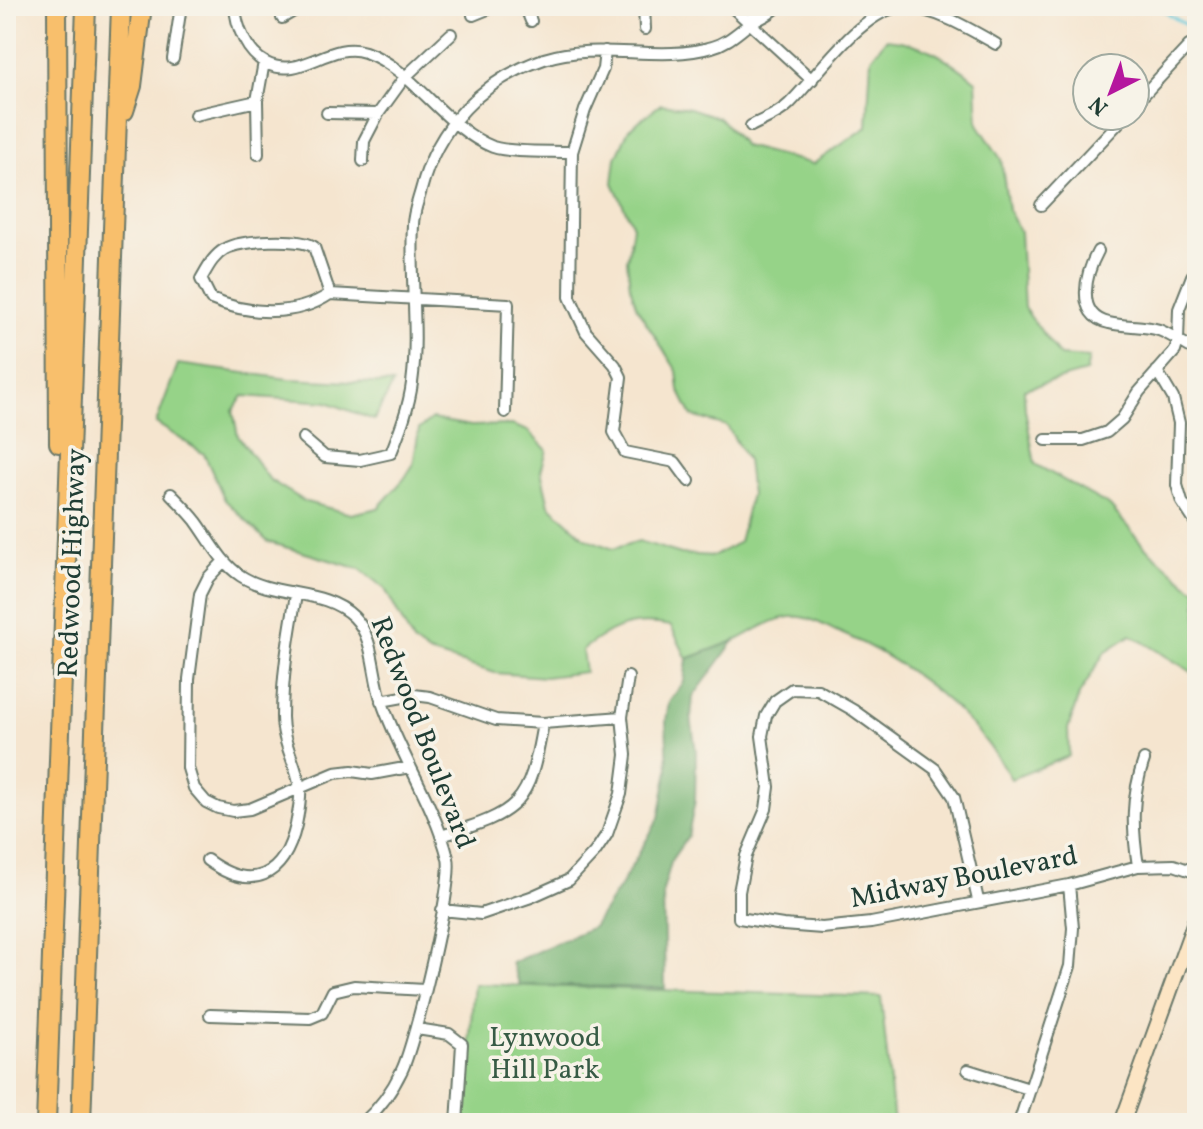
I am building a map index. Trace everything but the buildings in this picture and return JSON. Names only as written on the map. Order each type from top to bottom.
[{"type":"highway","points":[[57,6],[57,332],[63,637]]},
{"type":"highway","name":"Redwood Highway","points":[[46,1123],[86,6]]},
{"type":"highway","name":"Redwood Highway","points":[[81,1123],[121,6]]},
{"type":"highway","points":[[117,133],[132,86],[142,6]]},
{"type":"main road","points":[[1122,1123],[1197,916]]},
{"type":"street","points":[[173,59],[181,6]]},
{"type":"street","points":[[235,6],[242,36],[264,62],[290,68],[328,53],[345,49],[360,51],[378,57],[453,122],[495,148],[572,152]]},
{"type":"street","points":[[282,18],[302,6]]},
{"type":"street","points":[[473,15],[495,6]]},
{"type":"street","points":[[525,6],[531,21]]},
{"type":"street","points":[[644,6],[645,29]]},
{"type":"street","points":[[731,6],[812,80]]},
{"type":"street","points":[[750,23],[757,6]]},
{"type":"street","points":[[303,438],[325,457],[360,460],[391,453],[406,416],[413,382],[413,222],[428,164],[453,122],[494,82],[546,58],[577,52],[691,52],[713,47],[730,40],[750,23],[768,17],[778,6]]},
{"type":"street","points":[[751,126],[786,107],[866,23],[887,9],[903,7],[925,11],[996,44]]},
{"type":"street","points":[[363,161],[364,141],[378,114],[404,78],[451,34]]},
{"type":"street","points":[[1151,87],[1197,41]]},
{"type":"street","points":[[605,51],[603,69],[585,110],[572,152],[570,297],[586,332],[615,365],[621,377],[614,432],[625,452],[675,462],[689,481]]},
{"type":"street","points":[[258,154],[257,101],[264,62]]},
{"type":"street","points":[[195,115],[257,101]]},
{"type":"street","points":[[327,113],[378,114]]},
{"type":"street","points":[[1041,205],[1110,132]]},
{"type":"street","points":[[330,294],[314,247],[291,239],[228,247],[214,257],[201,279],[211,299],[233,308],[296,310],[315,304],[330,294],[508,304],[505,412]]},
{"type":"street","points":[[1098,251],[1089,268],[1085,290],[1087,305],[1095,317],[1105,323],[1158,330],[1197,351]]},
{"type":"street","points":[[1046,440],[1083,440],[1107,432],[1122,419],[1175,351],[1179,309],[1197,263]]},
{"type":"street","points":[[1157,371],[1173,398],[1179,423],[1177,485],[1182,502],[1197,525]]},
{"type":"street","name":"Redwood Boulevard","points":[[171,494],[193,517],[223,562],[258,585],[338,605],[358,622],[368,646],[381,701],[441,836],[449,863],[417,1029],[389,1096],[363,1123]]},
{"type":"street","points":[[223,562],[208,578],[200,594],[189,679],[188,768],[194,788],[206,802],[233,811],[250,809],[335,773],[352,771],[372,774],[410,767]]},
{"type":"street","points":[[207,860],[223,872],[252,878],[266,874],[280,864],[291,848],[300,805],[299,786],[285,742],[282,677],[296,595]]},
{"type":"street","points":[[442,910],[481,914],[544,892],[569,880],[583,867],[607,834],[621,794],[626,755],[622,717],[628,677]]},
{"type":"street","name":"Midway Boulevard","points":[[978,900],[954,797],[935,769],[853,710],[818,690],[792,689],[775,701],[766,716],[762,736],[769,787],[766,809],[746,856],[739,892],[739,918],[822,928],[871,923],[978,900],[1069,885],[1138,866],[1174,865],[1197,873]]},
{"type":"street","points":[[381,701],[414,695],[430,697],[496,720],[543,723],[622,717]]},
{"type":"street","points":[[441,836],[490,821],[515,804],[533,771],[543,723]]},
{"type":"street","points":[[1138,866],[1132,829],[1135,786],[1144,760]]},
{"type":"street","points":[[1019,1123],[1070,966],[1073,928],[1069,885]]},
{"type":"street","points":[[210,1015],[310,1018],[322,1013],[333,991],[354,986],[425,990]]},
{"type":"street","points":[[417,1029],[449,1034],[462,1044],[457,1123]]},
{"type":"street","points":[[968,1070],[1029,1089]]},
{"type":"green space","points":[[886,39],[934,52],[976,81],[978,124],[1001,159],[1008,209],[1020,232],[1024,308],[1060,356],[1089,358],[1086,372],[1024,389],[1035,464],[1110,506],[1144,546],[1197,589],[1197,675],[1131,635],[1105,652],[1079,695],[1068,729],[1069,756],[1011,779],[977,732],[936,691],[888,657],[801,617],[774,621],[733,642],[687,659],[671,626],[645,623],[624,626],[603,635],[582,650],[585,672],[545,677],[495,673],[429,653],[413,642],[385,589],[360,569],[268,542],[225,500],[204,454],[156,423],[178,364],[289,379],[393,384],[374,420],[327,402],[243,396],[233,411],[238,436],[270,480],[306,502],[351,514],[378,508],[404,479],[413,465],[419,429],[432,419],[471,426],[512,425],[528,431],[547,450],[541,471],[549,505],[585,538],[613,549],[639,541],[681,554],[714,556],[739,542],[751,494],[747,460],[727,426],[692,416],[679,390],[677,371],[637,308],[627,260],[633,226],[613,183],[616,158],[629,129],[661,104],[690,108],[720,118],[744,146],[813,164],[867,127],[871,58]]},
{"type":"green space","points":[[734,641],[693,697],[691,718],[696,751],[695,801],[688,836],[672,859],[663,891],[665,988],[520,985],[511,963],[593,927],[621,885],[659,818],[668,770],[666,721],[669,702],[684,682],[687,659]]},
{"type":"green space","name":"Lynwood Hill Park","points":[[474,984],[881,997],[894,1123],[463,1123]]},
{"type":"waterway","points":[[1122,6],[1132,11],[1151,6]]},
{"type":"waterway","points":[[1156,6],[1190,28]]}]
